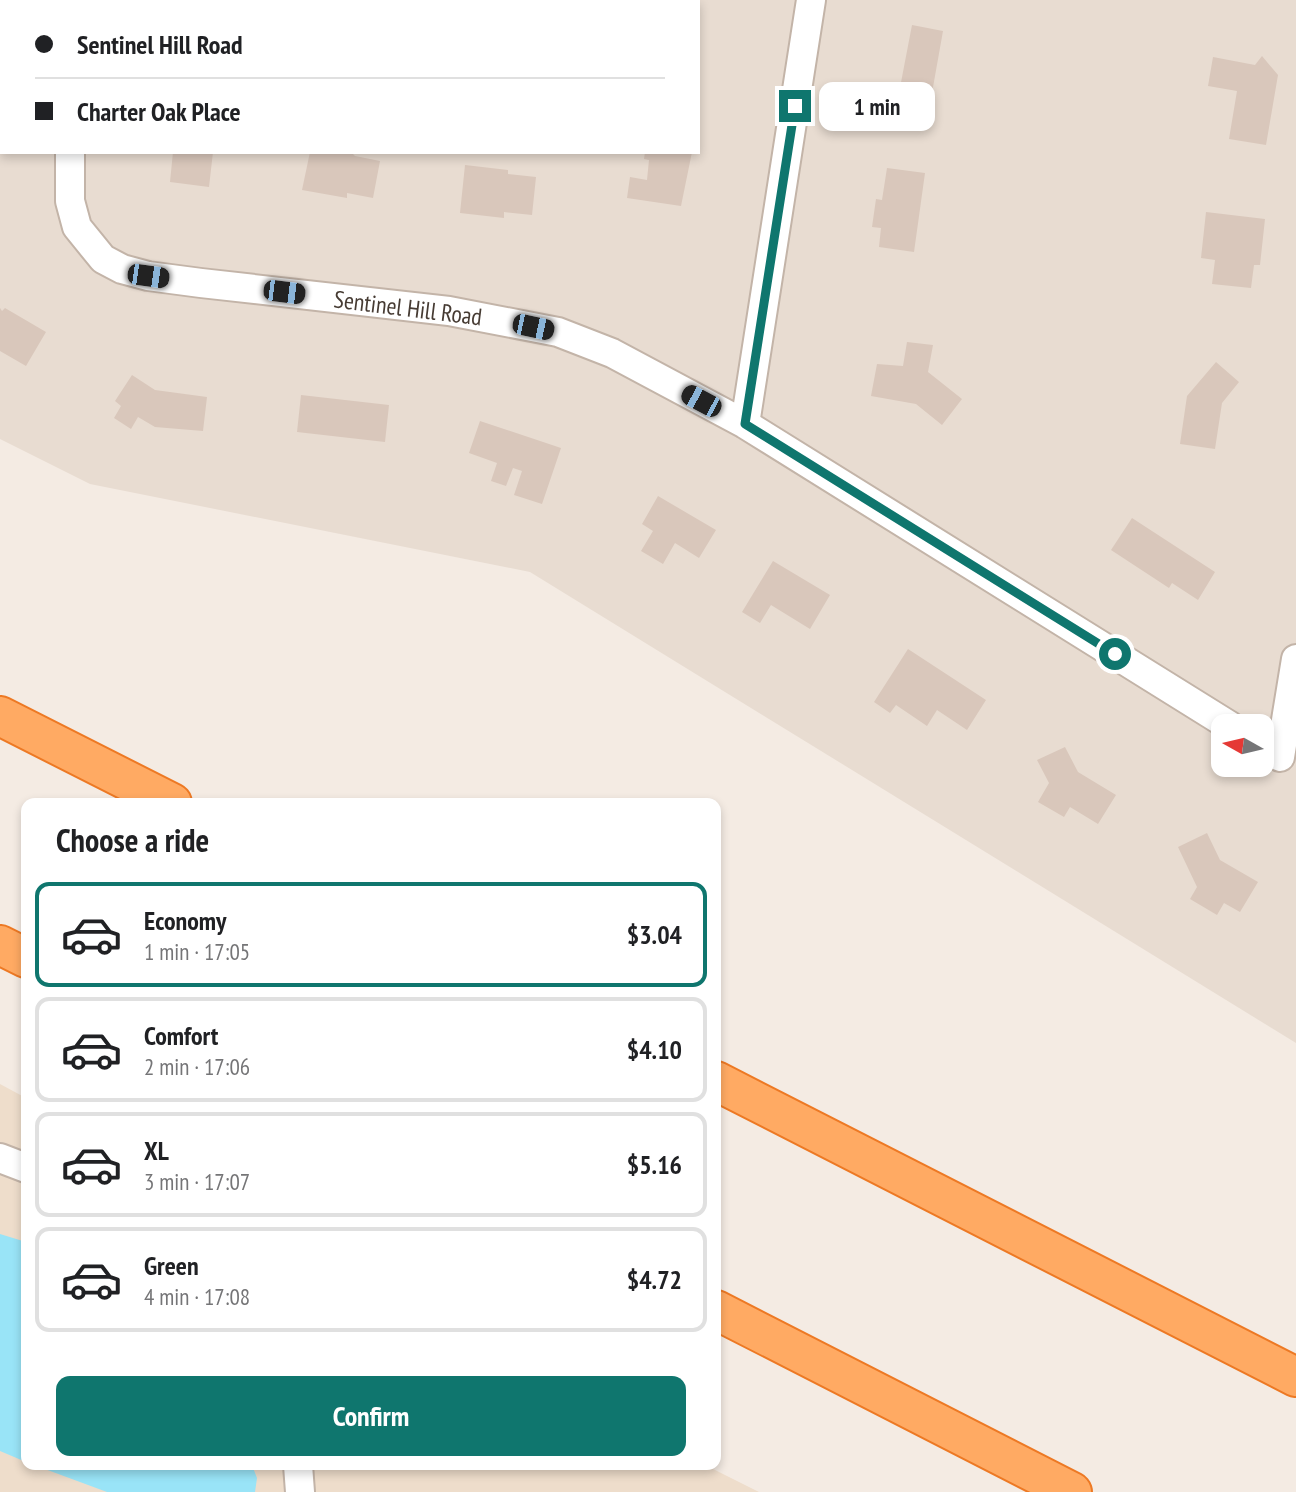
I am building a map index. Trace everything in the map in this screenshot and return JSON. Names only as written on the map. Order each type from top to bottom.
[{"type":"highway","points":[[0,716],[162,798]]},
{"type":"highway","points":[[0,945],[21,956]]},
{"type":"highway","points":[[721,1084],[1296,1377]]},
{"type":"highway","points":[[721,1313],[1072,1492]]},
{"type":"street","points":[[745,424],[811,0]]},
{"type":"street","name":"Sentinel Hill Road","points":[[70,154],[70,201],[77,227],[103,259],[122,269],[148,276],[201,283],[449,311],[558,332],[612,353],[745,424],[1211,714]]},
{"type":"street","points":[[1279,757],[1296,659]]},
{"type":"street","points":[[0,1157],[21,1166]]},
{"type":"street","points":[[298,1470],[300,1492]]},
{"type":"shaded area","points":[[700,0],[1296,0],[1296,1043],[530,572],[90,484],[0,439],[0,154],[700,154]]},
{"type":"shaded area","points":[[0,1084],[21,1095],[21,1470],[715,1470],[759,1492],[0,1492]]},
{"type":"water","points":[[0,1234],[21,1240],[21,1460],[0,1451]]},
{"type":"water","points":[[48,1470],[254,1470],[257,1478],[255,1492],[107,1492]]},
{"type":"building","points":[[912,25],[943,31],[930,104],[898,98]]},
{"type":"building","points":[[1262,56],[1278,75],[1266,145],[1229,139],[1237,91],[1208,86],[1213,57],[1255,65]]},
{"type":"building","points":[[173,154],[213,154],[209,187],[170,182]]},
{"type":"building","points":[[310,154],[353,154],[380,161],[373,198],[347,193],[347,198],[302,190]]},
{"type":"building","points":[[645,154],[692,154],[681,206],[627,198],[630,177],[647,180],[649,160],[644,159]]},
{"type":"building","points":[[465,165],[508,170],[508,174],[536,177],[532,215],[504,212],[504,218],[460,213]]},
{"type":"building","points":[[887,168],[925,173],[914,252],[879,247],[881,228],[872,227],[876,199],[882,200]]},
{"type":"building","points":[[1206,212],[1265,219],[1260,265],[1254,265],[1251,288],[1212,284],[1215,260],[1201,258]]},
{"type":"building","points":[[0,308],[2,311],[5,308],[46,332],[26,366],[0,351]]},
{"type":"building","points":[[907,342],[933,345],[928,372],[962,399],[942,425],[916,404],[871,396],[877,364],[903,366]]},
{"type":"building","points":[[1216,362],[1239,382],[1222,403],[1215,449],[1180,444],[1187,396]]},
{"type":"building","points":[[132,375],[155,390],[207,397],[203,431],[155,427],[138,417],[131,429],[114,418],[121,406],[115,401]]},
{"type":"building","points":[[301,395],[389,405],[385,442],[297,432]]},
{"type":"building","points":[[480,421],[561,448],[542,504],[514,495],[522,471],[513,468],[506,486],[491,481],[497,463],[469,453]]},
{"type":"building","points":[[658,496],[716,530],[699,558],[675,543],[663,564],[641,551],[653,531],[642,524]]},
{"type":"building","points":[[1132,518],[1215,572],[1198,600],[1172,583],[1169,588],[1111,550]]},
{"type":"building","points":[[773,561],[830,595],[810,629],[771,605],[760,623],[742,612]]},
{"type":"building","points":[[908,649],[986,700],[967,730],[937,710],[927,726],[896,705],[890,713],[874,702]]},
{"type":"building","points":[[1065,747],[1078,772],[1116,795],[1098,824],[1070,807],[1064,817],[1038,802],[1049,783],[1037,760]]},
{"type":"building","points":[[1207,833],[1220,860],[1258,882],[1240,912],[1224,903],[1217,915],[1190,899],[1197,887],[1178,847]]},
{"type":"route","points":[[795,106],[745,424],[1115,654]]}]
